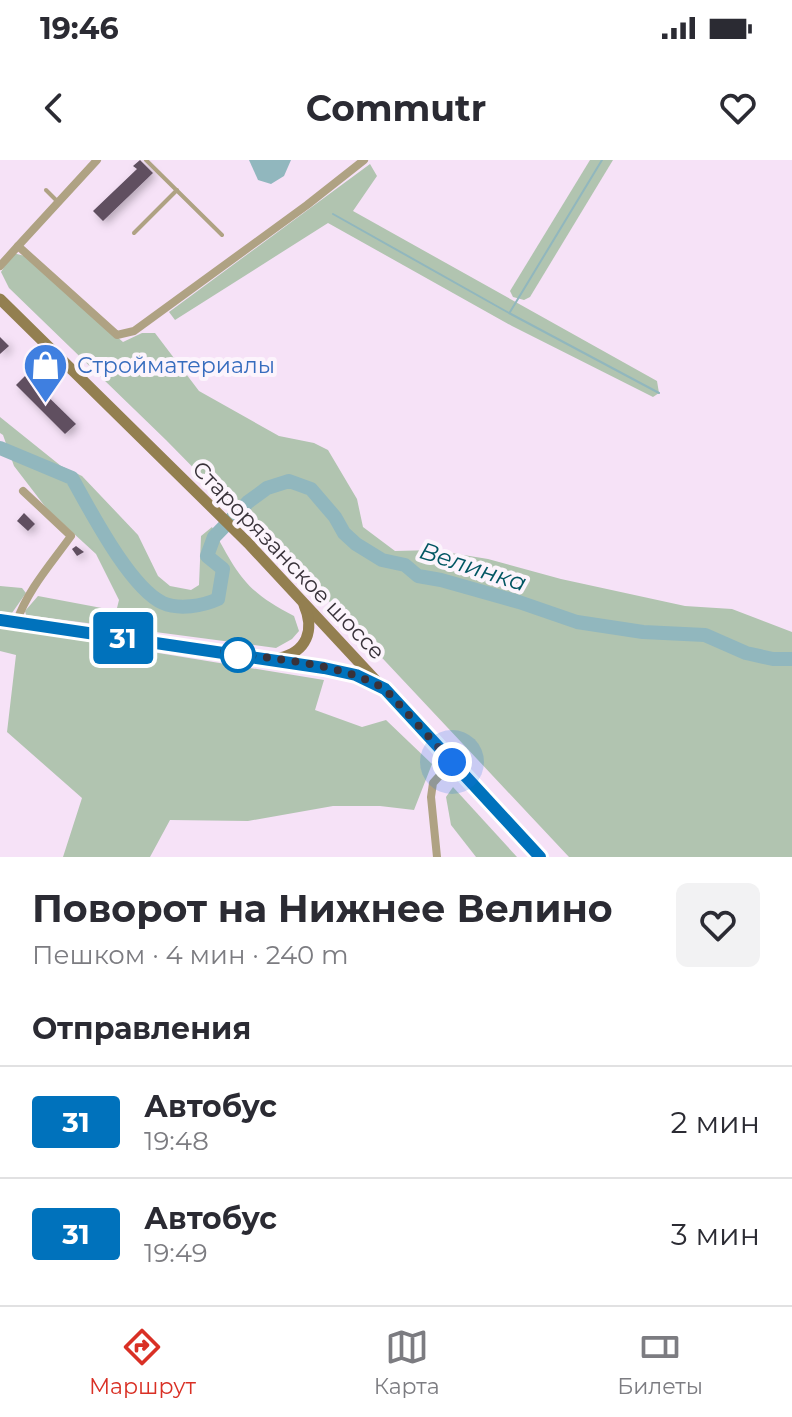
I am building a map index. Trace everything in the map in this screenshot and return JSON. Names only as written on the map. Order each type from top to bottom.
[{"type":"main road","name":"Старорязанское шоссе","points":[[0,299],[248,543],[540,857]]},
{"type":"main road","points":[[300,598],[309,620],[308,638]]},
{"type":"main road","points":[[0,620],[334,670],[385,689]]},
{"type":"main road","points":[[271,659],[292,655],[317,629],[329,628]]},
{"type":"main road","points":[[334,670],[344,665],[352,653]]},
{"type":"street","points":[[0,266],[97,160]]},
{"type":"street","points":[[18,246],[117,335],[134,331],[364,160]]},
{"type":"street","points":[[16,623],[31,590],[71,536],[23,491]]},
{"type":"street","points":[[437,857],[431,797],[433,783],[452,762]]},
{"type":"lane","points":[[146,160],[222,235]]},
{"type":"lane","points":[[46,190],[58,202]]},
{"type":"lane","points":[[134,233],[177,190]]},
{"type":"shaded area","points":[[249,160],[291,160],[284,176],[271,184],[258,180]]},
{"type":"shaded area","points":[[590,160],[613,160],[530,297],[524,300],[513,297],[510,291]]},
{"type":"shaded area","points":[[370,164],[377,176],[353,211],[657,381],[659,393],[653,397],[512,326],[328,223],[175,320],[169,312]]},
{"type":"shaded area","points":[[13,253],[25,256],[123,342],[142,333],[155,333],[199,391],[279,436],[314,443],[328,450],[357,499],[363,527],[395,551],[433,550],[488,559],[561,579],[685,606],[732,609],[792,632],[792,857],[569,857],[279,548],[223,498],[9,288],[1,272]]},
{"type":"shaded area","points":[[0,417],[61,466],[82,476],[138,535],[158,576],[170,586],[191,590],[199,585],[201,536],[212,527],[244,580],[264,598],[294,616],[299,631],[276,648],[26,615],[25,611],[38,596],[107,609],[117,608],[119,600],[96,554],[47,509],[14,466],[0,433]]},
{"type":"shaded area","points":[[0,586],[22,588],[26,593],[12,613],[0,613]]},
{"type":"shaded area","points":[[0,627],[324,680],[315,710],[362,727],[386,720],[432,764],[414,810],[333,806],[248,821],[170,820],[150,857],[63,857],[82,798],[7,732],[16,655],[0,651]]},
{"type":"shaded area","points":[[453,787],[517,857],[476,857],[451,825],[446,797]]},
{"type":"building","points":[[140,160],[153,173],[103,221],[93,211],[137,169],[133,166]]},
{"type":"building","points":[[0,337],[9,346],[0,354]]},
{"type":"building","points":[[26,375],[76,424],[65,434],[16,385]]},
{"type":"building","points":[[24,513],[35,524],[28,531],[17,521]]},
{"type":"building","points":[[76,546],[84,552],[77,556],[72,549]]},
{"type":"waterway","points":[[510,312],[602,160]]},
{"type":"waterway","points":[[333,214],[659,393]]},
{"type":"waterway","name":"Велинка","points":[[0,448],[72,478],[124,565],[150,595],[169,605],[191,606],[218,599],[223,569],[207,556],[214,537],[248,502],[267,488],[289,481],[311,489],[356,544],[382,560],[405,565],[418,576],[519,602],[577,622],[643,632],[705,635],[746,653],[773,659],[792,659]]},
{"type":"bus line","name":"31","points":[[0,620],[297,663],[346,672],[365,679],[385,689],[540,857]]},
{"type":"place","name":"Стройматериалы","points":[[46,404]]},
{"type":"route","points":[[238,655],[224,652],[324,668],[356,675],[374,683],[385,689],[452,762]]}]
